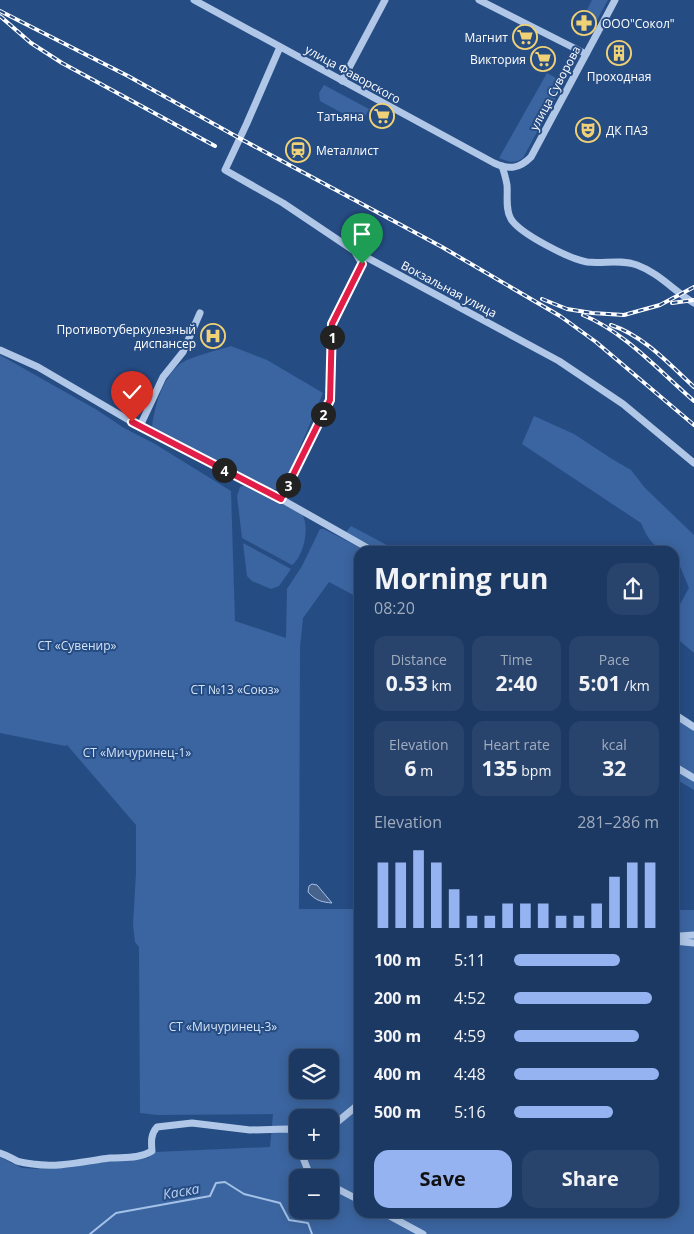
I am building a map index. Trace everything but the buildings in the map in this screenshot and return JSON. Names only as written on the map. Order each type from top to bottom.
[{"type":"street","name":"улица Фаворского","points":[[194,0],[502,166]]},
{"type":"street","points":[[342,81],[385,0]]},
{"type":"street","points":[[479,0],[586,54]]},
{"type":"street","name":"улица Суворова","points":[[502,166],[511,168],[519,166],[524,164],[530,157],[615,0]]},
{"type":"street","name":"Вокзальная улица","points":[[280,47],[225,170],[283,203],[353,250],[559,361],[623,404],[694,463]]},
{"type":"street","points":[[502,166],[511,219],[520,228],[547,245],[578,260],[625,262],[643,268],[658,276],[694,303]]},
{"type":"street","points":[[281,499],[330,400],[332,324],[362,264],[353,250]]},
{"type":"street","points":[[140,426],[163,377],[183,352],[200,314]]},
{"type":"street","points":[[0,350],[38,367],[140,426],[281,499],[364,546]]},
{"type":"street","points":[[679,717],[694,727]]},
{"type":"street","points":[[679,769],[694,778]]},
{"type":"street","points":[[679,937],[694,935]]},
{"type":"street","points":[[679,941],[694,943]]},
{"type":"street","points":[[339,1121],[354,1108]]},
{"type":"street","points":[[0,1153],[18,1161],[35,1165],[82,1163],[146,1155],[152,1151],[153,1132],[157,1127],[183,1124],[250,1130],[289,1130]]},
{"type":"street","points":[[339,1190],[354,1197]]},
{"type":"street","points":[[393,1218],[423,1234]]},
{"type":"green space","points":[[592,0],[608,0],[595,24],[583,18]]},
{"type":"green space","points":[[573,65],[523,158],[511,162],[499,158],[547,73],[563,82]]},
{"type":"green space","points":[[324,85],[369,109],[362,119],[355,120],[320,101],[319,93]]},
{"type":"green space","points":[[231,346],[267,360],[323,393],[285,483],[278,489],[270,489],[152,427],[160,393],[174,370],[180,364],[190,359]]},
{"type":"green space","points":[[0,355],[97,410],[124,428],[155,444],[231,491],[235,621],[286,638],[287,589],[302,566],[320,529],[324,529],[356,546],[354,546],[354,595],[329,582],[303,618],[300,647],[299,909],[354,909],[354,1218],[679,1218],[679,910],[694,910],[694,1234],[0,1234],[0,1157],[22,1168],[41,1169],[71,1167],[117,1160],[137,1160],[148,1158],[155,1152],[270,1147],[273,1114],[158,1115],[140,1113],[139,947],[135,942],[133,925],[136,825],[67,745],[0,733]]},
{"type":"green space","points":[[534,416],[574,434],[631,470],[645,488],[694,535],[694,653],[679,640],[679,606],[689,588],[679,564],[679,546],[657,546],[649,539],[641,523],[522,444]]},
{"type":"green space","points":[[245,485],[302,514],[306,533],[300,555],[292,565],[242,538],[237,496],[240,487]]},
{"type":"green space","points":[[351,526],[389,546],[372,546],[346,532]]},
{"type":"green space","points":[[243,543],[291,569],[279,586],[271,589],[252,581],[247,576]]},
{"type":"green space","points":[[679,715],[694,725],[694,790],[679,781]]},
{"type":"shaded area","points":[[312,884],[317,885],[332,903],[319,901],[311,895],[308,892],[309,886]]},
{"type":"waterway","name":"Каска","points":[[90,1234],[116,1213],[210,1196],[216,1183],[225,1182],[244,1194],[280,1203],[289,1220],[308,1223],[312,1234]]},
{"type":"railway","points":[[0,11],[128,76],[442,247],[560,316],[596,342],[694,425]]},
{"type":"railway","points":[[0,16],[31,43],[62,63],[215,146]]},
{"type":"railway","points":[[542,299],[567,309],[624,315],[660,305],[694,287]]},
{"type":"railway","points":[[672,303],[694,300]]},
{"type":"railway","points":[[583,315],[628,342],[694,401]]},
{"type":"railway","points":[[611,325],[645,343],[694,387]]},
{"type":"place","name":"ООО\"Сокол\"","points":[[584,23]]},
{"type":"place","name":"Магнит","points":[[525,37]]},
{"type":"place","name":"Проходная","points":[[619,53]]},
{"type":"place","name":"Виктория","points":[[543,59]]},
{"type":"place","name":"Татьяна","points":[[382,116]]},
{"type":"place","name":"ДК ПАЗ","points":[[588,130]]},
{"type":"place","name":"Металлист","points":[[298,150]]},
{"type":"place","name":"Противотуберкулезный диспансер","points":[[213,336]]},
{"type":"route","points":[[132,422],[281,499],[330,400],[332,324],[362,264]]},
{"type":"park label","name":"СТ «Сувенир»","points":[[77,645]]},
{"type":"park label","name":"СТ №13 «Союз»","points":[[235,689]]},
{"type":"park label","name":"СТ «Мичуринец-1»","points":[[137,752]]},
{"type":"park label","name":"СТ «Мичуринец-3»","points":[[223,1026]]}]
